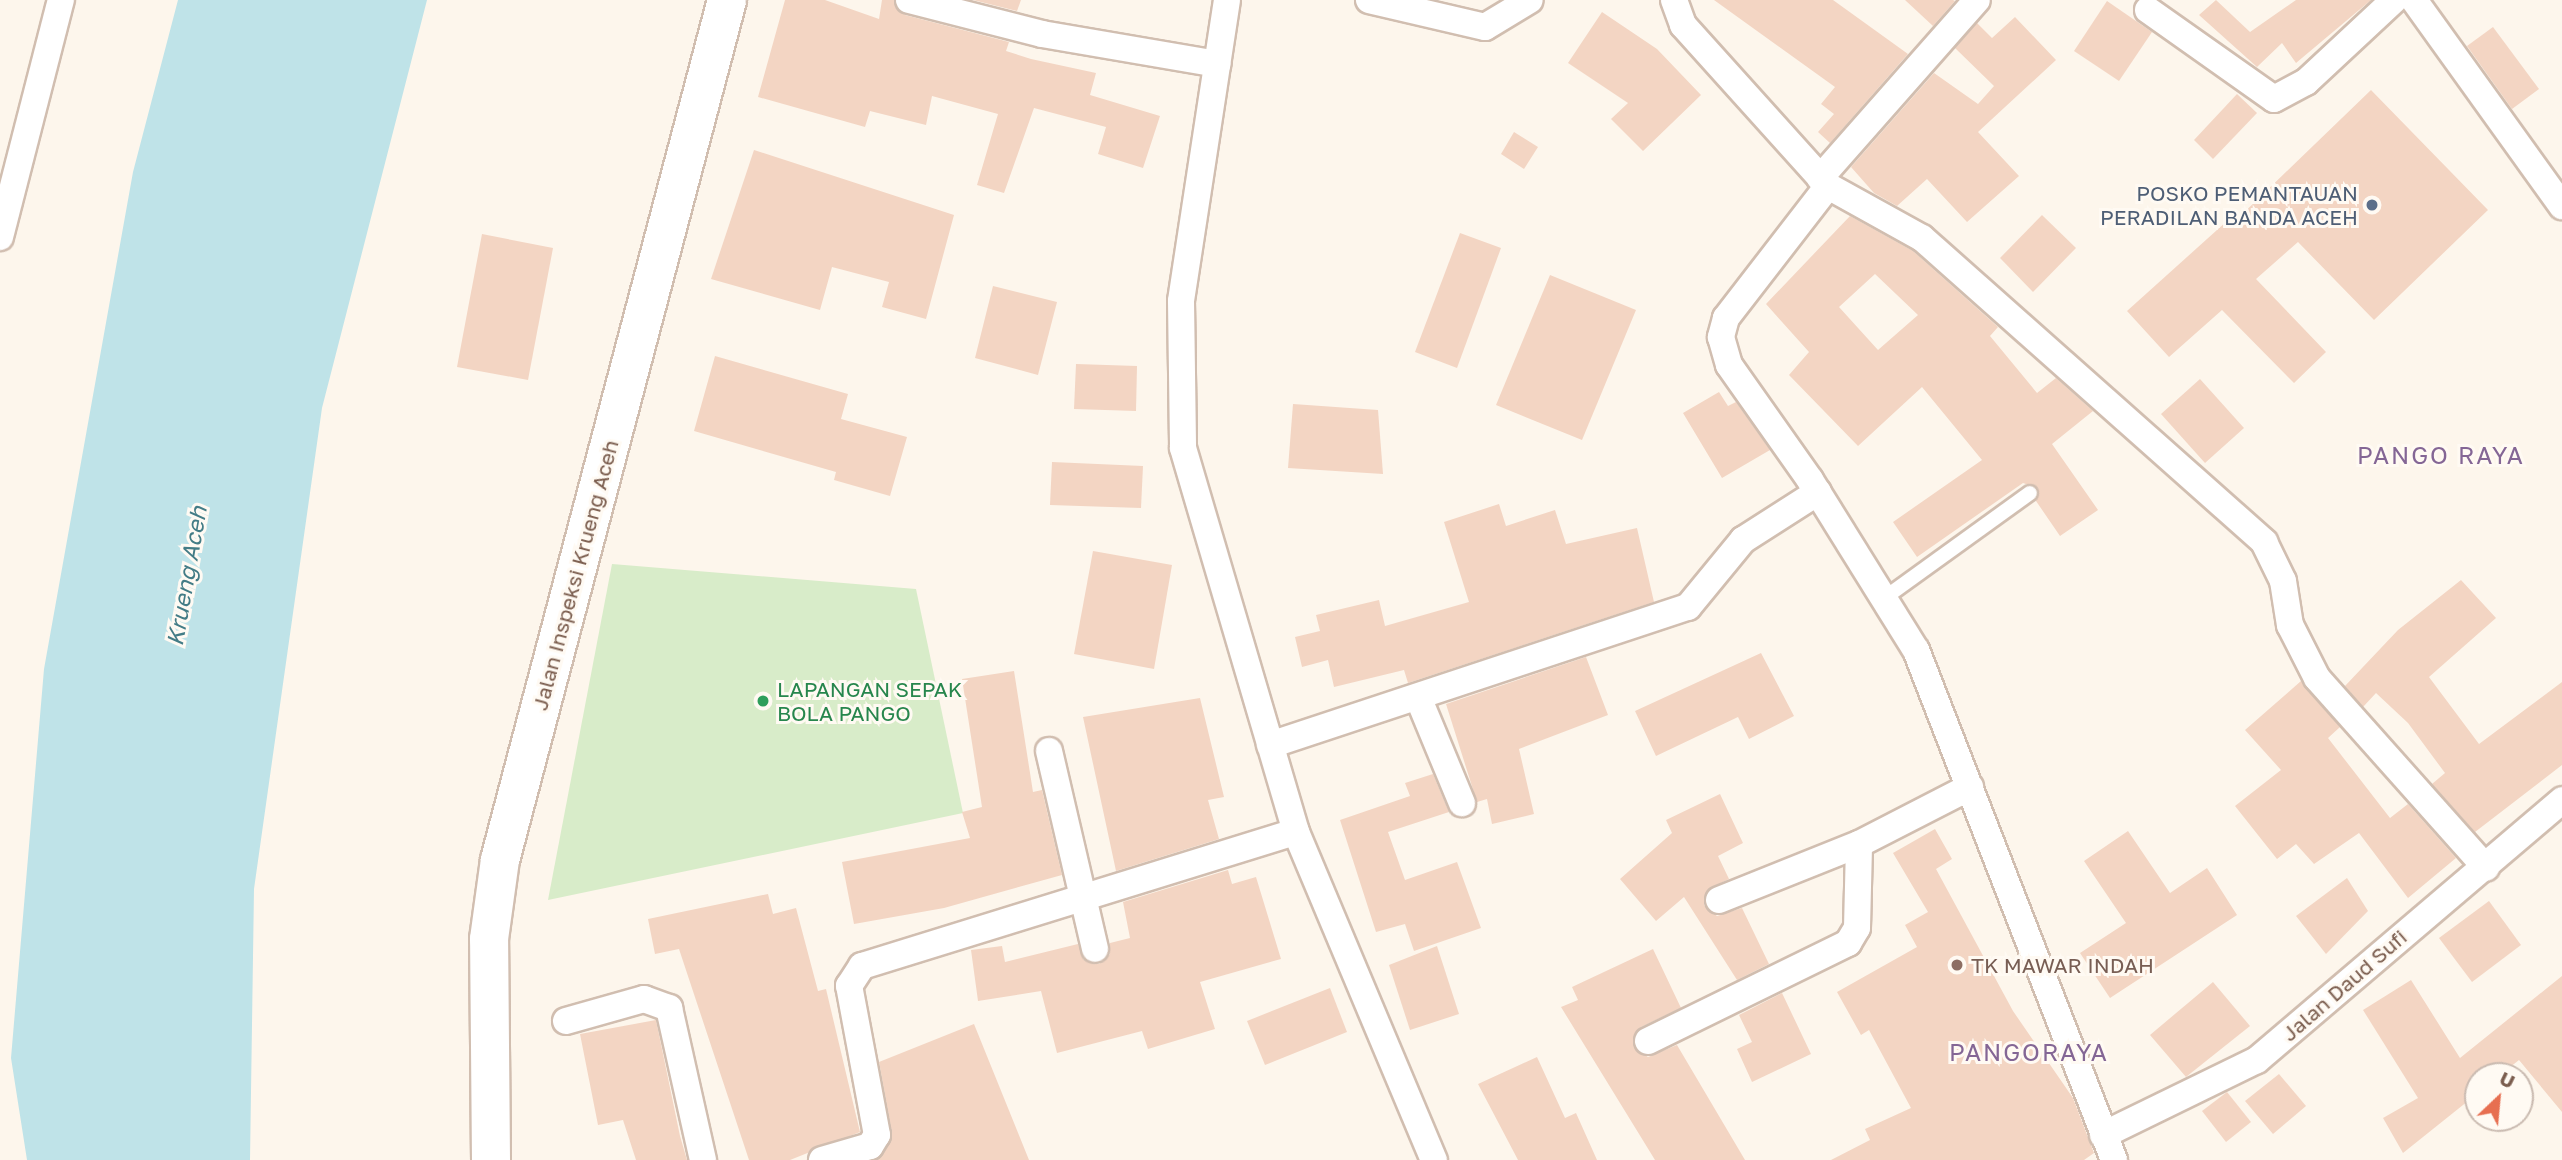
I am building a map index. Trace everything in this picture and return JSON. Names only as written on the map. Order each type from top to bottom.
[{"type":"street","points":[[0,237],[61,0]]},
{"type":"street","name":"Jalan Inspeksi Krueng Aceh","points":[[491,1160],[489,939],[500,860],[727,0]]},
{"type":"street","points":[[909,0],[1030,31],[1217,64]]},
{"type":"street","points":[[1227,0],[1181,301],[1183,448],[1296,832],[1434,1160]]},
{"type":"street","points":[[1369,0],[1485,27],[1530,0]]},
{"type":"street","points":[[1674,0],[1683,25],[1824,182],[1922,238],[2264,542],[2283,581],[2290,625],[2316,678],[2486,868]]},
{"type":"street","points":[[1977,0],[1824,182],[1733,307],[1721,337],[1729,365],[1818,492],[1916,650],[2114,1160]]},
{"type":"street","points":[[2148,10],[2274,99],[2306,82],[2394,0]]},
{"type":"street","points":[[2414,0],[2562,206]]},
{"type":"street","points":[[1270,745],[1688,607],[1744,540],[1818,492]]},
{"type":"street","points":[[1418,697],[1462,803]]},
{"type":"street","points":[[1049,751],[1087,897],[1094,949]]},
{"type":"street","points":[[1719,900],[1858,845],[1970,787]]},
{"type":"street","name":"Jalan Daud Sufi","points":[[2103,1135],[2258,1060],[2486,868],[2562,800]]},
{"type":"street","points":[[822,1160],[870,1146],[877,1135],[849,986],[855,972],[1296,832]]},
{"type":"street","points":[[1647,1041],[1848,943],[1857,928],[1858,845]]},
{"type":"street","points":[[566,1021],[644,999],[669,1008],[703,1160]]},
{"type":"lane","points":[[1883,599],[2030,493]]},
{"type":"green space","name":"LAPANGAN SEPAK BOLA PANGO","points":[[612,564],[916,589],[963,813],[548,900]]},
{"type":"water","name":"Krueng Aceh","points":[[178,0],[427,0],[322,408],[254,889],[250,1160],[27,1160],[11,1058],[44,669],[133,172]]},
{"type":"building","points":[[785,0],[825,0],[879,19],[882,0],[894,0],[905,15],[1009,42],[1006,51],[1031,59],[1096,73],[1090,95],[1160,116],[1143,168],[1098,154],[1106,127],[1034,108],[1004,193],[977,185],[998,114],[932,96],[926,125],[870,111],[865,127],[758,97]]},
{"type":"building","points":[[973,0],[1021,0],[1017,11]]},
{"type":"building","points":[[1714,0],[1833,0],[1908,54],[1830,143],[1818,132],[1834,114],[1821,104],[1835,87]]},
{"type":"building","points":[[1905,0],[1953,0],[1955,1],[1933,26]]},
{"type":"building","points":[[2216,0],[2250,32],[2296,0],[2371,0],[2296,63],[2282,43],[2257,67],[2199,15]]},
{"type":"building","points":[[2107,1],[2152,32],[2119,81],[2074,51]]},
{"type":"building","points":[[1602,12],[1657,49],[1701,95],[1643,151],[1611,119],[1628,103],[1568,63]]},
{"type":"building","points":[[2015,17],[2056,60],[1978,132],[2019,176],[1967,222],[1927,179],[1897,206],[1874,193],[1851,167],[1934,73],[1978,104],[1994,86],[1955,48],[1977,23],[1992,38]]},
{"type":"building","points":[[2493,27],[2539,89],[2512,109],[2467,46]]},
{"type":"building","name":"POSKO PEMANTAUAN PERADILAN BANDA ACEH","points":[[2371,90],[2488,210],[2374,320],[2298,242],[2256,279],[2326,352],[2294,383],[2222,310],[2169,357],[2127,311],[2227,221],[2231,225]]},
{"type":"building","points":[[2237,94],[2257,113],[2213,159],[2194,140]]},
{"type":"building","points":[[1514,132],[1538,147],[1524,169],[1501,154]]},
{"type":"building","points":[[754,150],[954,215],[926,319],[882,307],[889,282],[832,267],[820,310],[711,279]]},
{"type":"building","points":[[2042,215],[2076,248],[2033,292],[2000,258]]},
{"type":"building","points":[[1850,216],[1913,251],[1998,327],[1990,336],[2037,393],[2056,378],[2093,411],[2052,444],[2098,510],[2060,536],[2036,501],[2038,488],[2023,483],[1917,557],[1893,522],[1982,460],[1922,387],[1858,446],[1789,375],[1809,352],[1766,304]],"holes":[[[1875,274],[1918,315],[1878,350],[1839,307]]]},
{"type":"building","points":[[1460,233],[1501,248],[1457,368],[1415,352]]},
{"type":"building","points":[[482,234],[553,248],[528,380],[457,367]]},
{"type":"building","points":[[1550,275],[1636,310],[1582,440],[1496,405]]},
{"type":"building","points":[[993,286],[1057,302],[1038,375],[975,358]]},
{"type":"building","points":[[715,356],[848,394],[841,419],[907,437],[890,496],[834,480],[836,472],[694,431]]},
{"type":"building","points":[[1076,364],[1137,366],[1136,411],[1074,409]]},
{"type":"building","points":[[2200,379],[2244,428],[2205,463],[2161,414]]},
{"type":"building","points":[[1719,392],[1728,406],[1736,402],[1770,450],[1722,478],[1683,413]]},
{"type":"building","points":[[1293,404],[1378,410],[1383,474],[1288,468]]},
{"type":"building","points":[[1052,462],[1143,466],[1141,508],[1050,505]]},
{"type":"building","points":[[1499,504],[1506,526],[1555,510],[1566,544],[1637,528],[1654,602],[1408,683],[1404,670],[1334,687],[1328,660],[1302,667],[1295,637],[1320,631],[1316,615],[1379,600],[1385,626],[1469,602],[1444,522]]},
{"type":"building","points":[[1093,551],[1172,565],[1154,669],[1074,654]]},
{"type":"building","points":[[2461,580],[2496,618],[2429,677],[2479,744],[2562,682],[2562,765],[2475,832],[2432,784],[2445,773],[2408,723],[2376,693],[2363,707],[2345,686],[2398,630]]},
{"type":"building","points":[[1761,653],[1794,716],[1749,739],[1738,717],[1656,756],[1635,711]]},
{"type":"building","points":[[1586,657],[1608,715],[1519,749],[1534,814],[1492,824],[1487,799],[1477,802],[1446,704]]},
{"type":"building","points":[[1014,671],[1033,792],[1042,790],[1062,875],[944,908],[854,924],[842,862],[970,838],[962,812],[982,807],[962,679]]},
{"type":"building","points":[[2301,681],[2340,727],[2328,738],[2390,818],[2408,804],[2456,858],[2408,898],[2359,833],[2314,864],[2296,844],[2277,859],[2235,806],[2281,770],[2245,730]]},
{"type":"building","points":[[1200,698],[1224,797],[1208,800],[1219,839],[1116,871],[1083,717]]},
{"type":"building","points":[[1433,774],[1449,812],[1388,832],[1405,880],[1457,862],[1481,928],[1414,951],[1405,924],[1376,932],[1340,820],[1410,796],[1405,783]]},
{"type":"building","points":[[1720,794],[1743,843],[1718,856],[1729,879],[1707,890],[1704,905],[1717,916],[1742,908],[1769,964],[1737,980],[1684,897],[1656,921],[1620,879],[1672,833],[1666,820]]},
{"type":"building","points":[[1935,829],[1952,859],[1936,869],[2013,1011],[2073,1098],[2094,1153],[2084,1160],[1831,1160],[1870,1140],[1865,1129],[1911,1108],[1869,1030],[1861,1035],[1837,992],[1917,947],[1905,925],[1928,912],[1893,853]]},
{"type":"building","points":[[2128,831],[2170,893],[2207,868],[2237,915],[2110,998],[2080,953],[2126,923],[2084,861]]},
{"type":"building","points":[[1228,870],[1232,884],[1256,877],[1281,959],[1200,982],[1215,1029],[1148,1049],[1142,1031],[1057,1053],[1041,991],[978,1001],[971,950],[1002,946],[1005,962],[1078,944],[1084,960],[1099,964],[1110,954],[1110,943],[1130,938],[1123,902]]},
{"type":"building","points":[[2347,878],[2368,911],[2326,954],[2296,916]]},
{"type":"building","points":[[768,894],[773,914],[796,908],[818,991],[826,989],[860,1132],[790,1160],[749,1160],[679,949],[655,954],[648,919]]},
{"type":"building","points":[[2489,901],[2521,945],[2472,982],[2439,938]]},
{"type":"building","points":[[1437,946],[1459,1014],[1410,1030],[1389,965]]},
{"type":"building","points":[[1653,949],[1681,1008],[1641,1027],[1634,1047],[1648,1057],[1677,1045],[1745,1160],[1655,1160],[1561,1007],[1578,1000],[1572,987]]},
{"type":"building","points":[[2562,976],[2562,1112],[2534,1078],[2534,1062],[2464,1062],[2464,1104],[2403,1153],[2383,1118],[2418,1098],[2363,1010],[2411,980],[2460,1058]]},
{"type":"building","points":[[2213,982],[2250,1026],[2186,1077],[2150,1035]]},
{"type":"building","points":[[1330,988],[1347,1032],[1265,1065],[1247,1021]]},
{"type":"building","points":[[1782,993],[1811,1054],[1752,1082],[1737,1049],[1752,1042],[1739,1015]]},
{"type":"building","points":[[656,1020],[687,1160],[636,1160],[623,1120],[598,1125],[580,1034]]},
{"type":"building","points":[[974,1024],[1029,1160],[876,1160],[892,1133],[879,1062]]},
{"type":"building","points":[[1537,1057],[1565,1118],[1576,1113],[1597,1160],[1518,1160],[1478,1084]]},
{"type":"building","points":[[2279,1074],[2306,1106],[2273,1134],[2245,1101]]},
{"type":"building","points":[[2227,1092],[2251,1122],[2226,1142],[2202,1111]]},
{"type":"place","name":"POSKO PEMANTAUAN PERADILAN BANDA ACEH","points":[[2372,205]]},
{"type":"place","name":"LAPANGAN SEPAK BOLA PANGO","points":[[763,701]]},
{"type":"place","name":"TK MAWAR INDAH","points":[[1957,965]]},
{"type":"district","name":"PANGO RAYA","points":[[2441,455]]},
{"type":"district","name":"PANGORAYA","points":[[2029,1052]]}]
